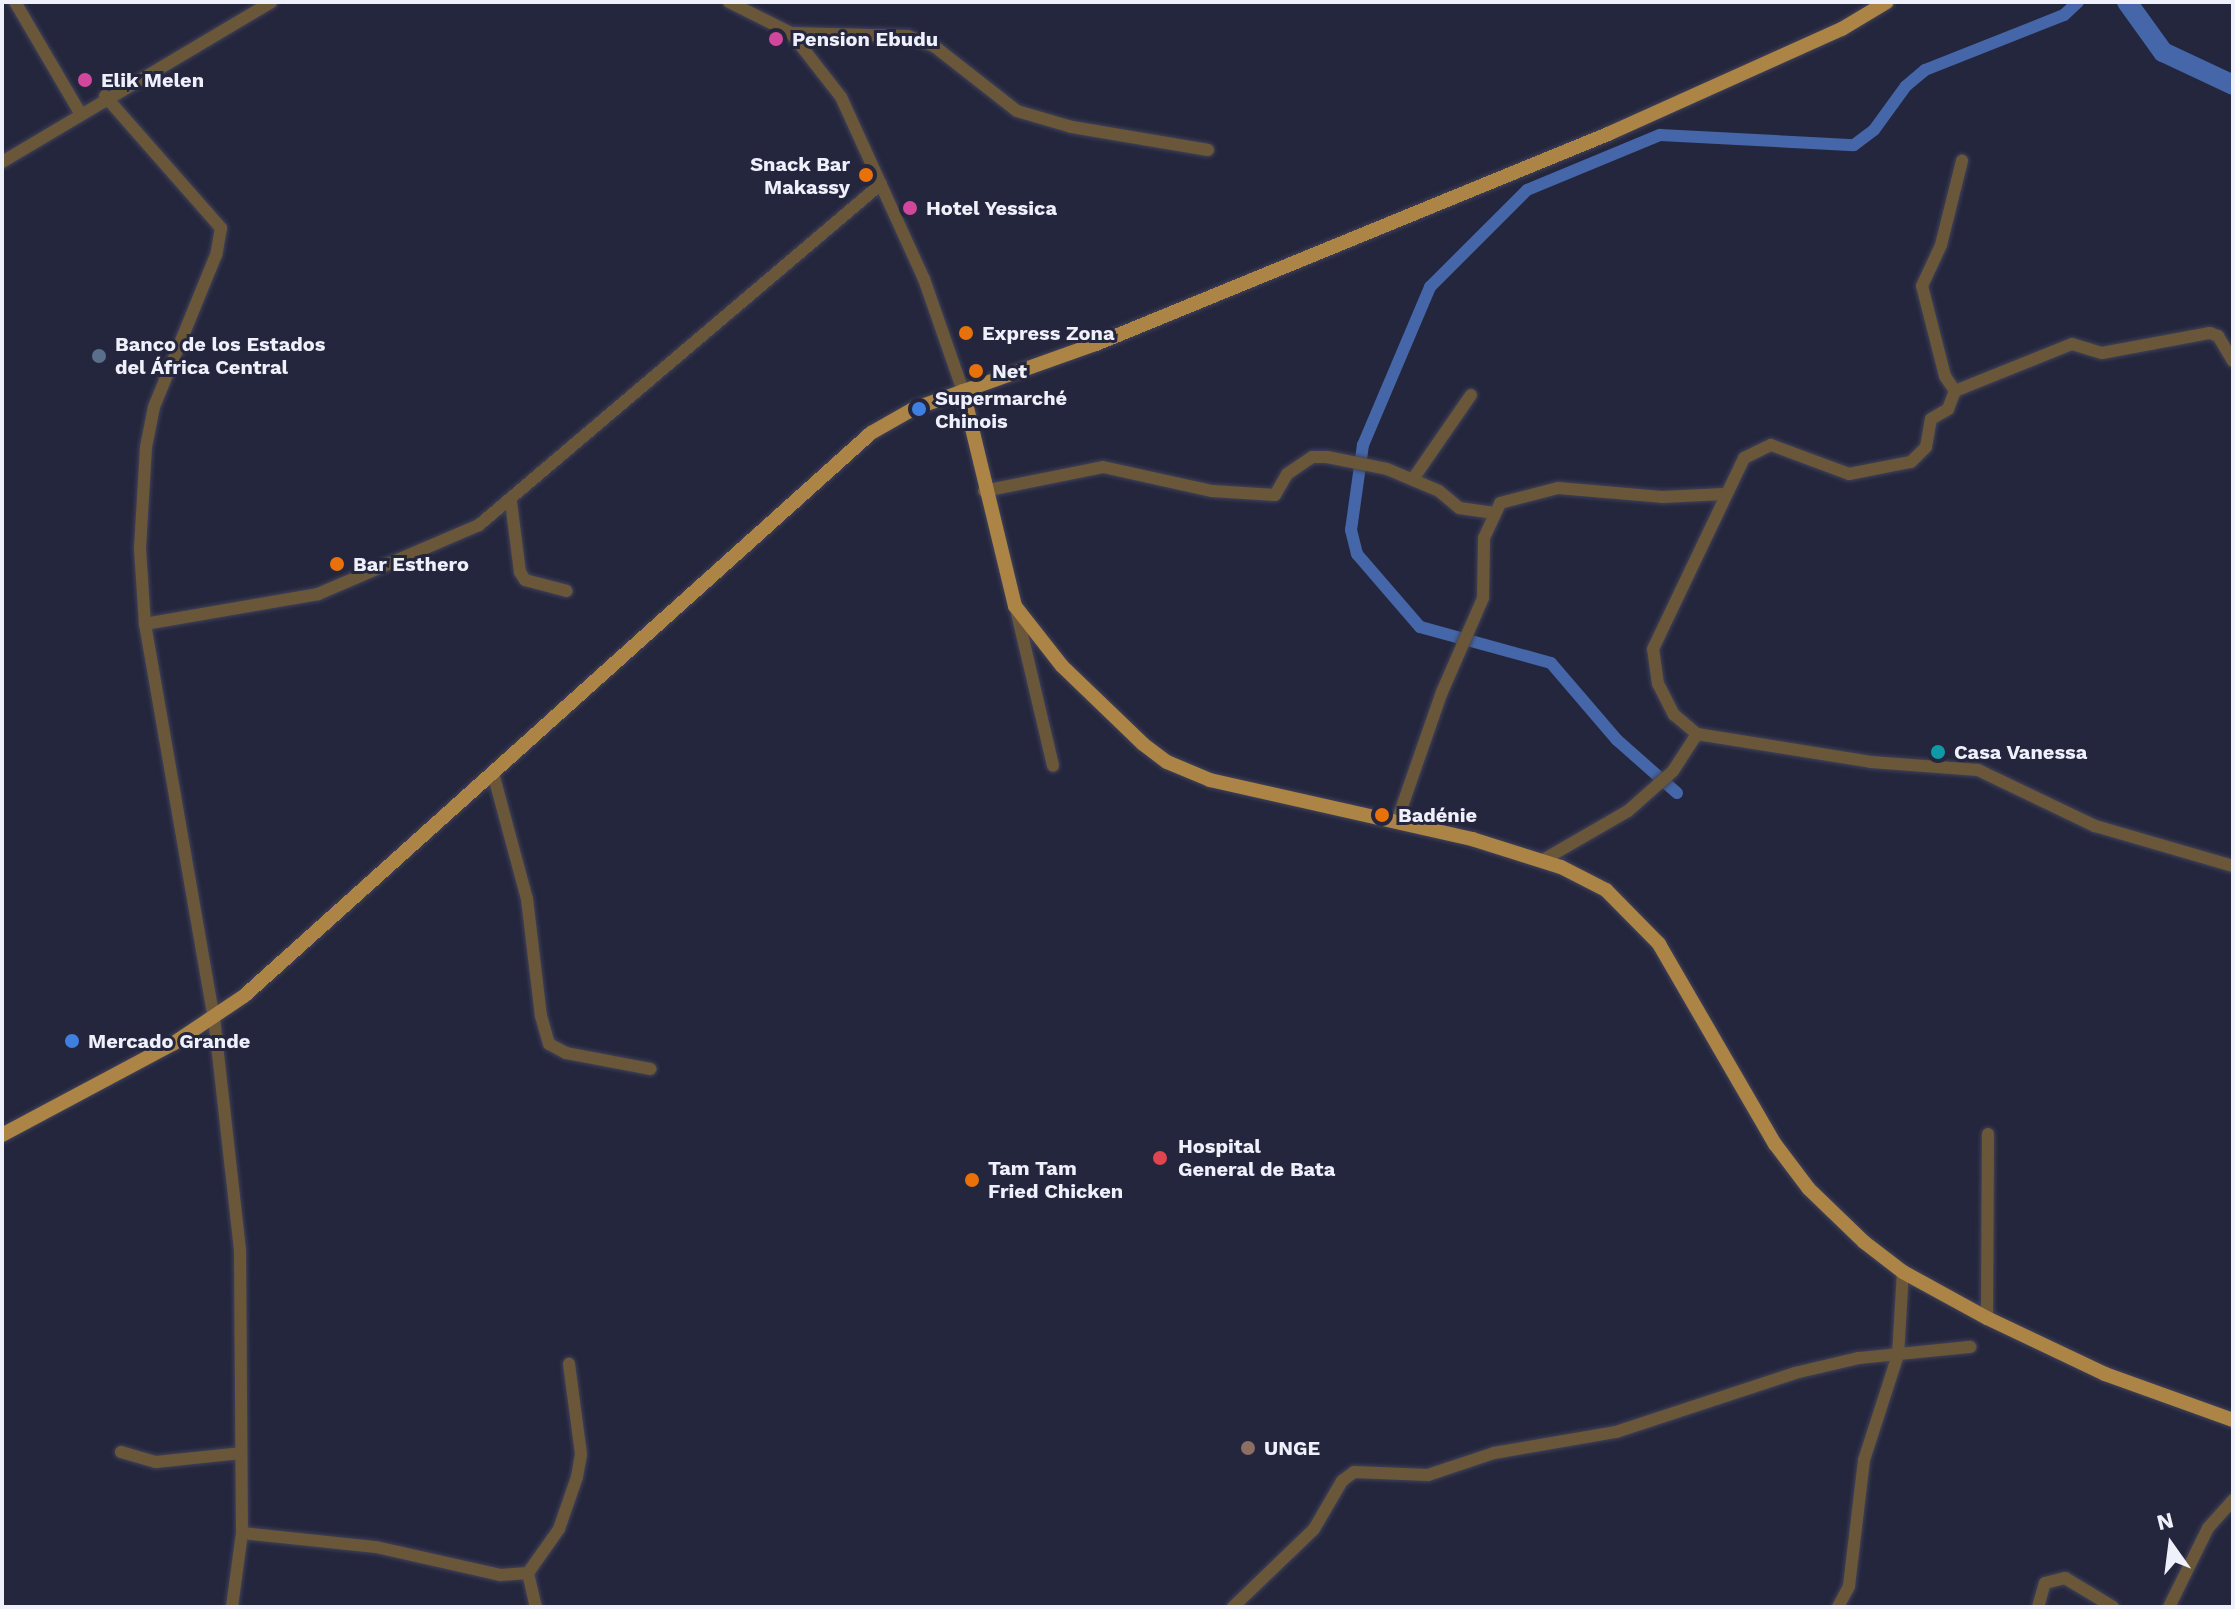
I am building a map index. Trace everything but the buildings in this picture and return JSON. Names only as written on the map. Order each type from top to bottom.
[{"type":"main road","points":[[2,1135],[214,1018],[311,939],[840,455],[913,409],[1096,344],[1594,140],[1842,29],[1887,2]]},
{"type":"main road","points":[[963,391],[984,491],[1015,606],[1062,666],[1167,762],[1210,780],[1397,821],[1543,860],[1606,890],[1659,944],[1775,1144],[1809,1189],[1903,1272],[1987,1318],[2105,1374],[2233,1420]]},
{"type":"street","points":[[15,2],[80,113]]},
{"type":"street","points":[[2,162],[105,96],[271,2]]},
{"type":"street","points":[[729,2],[791,33],[908,36],[934,46],[1017,111],[1072,127],[1208,150]]},
{"type":"street","points":[[791,33],[841,97],[924,279],[963,391]]},
{"type":"street","points":[[105,96],[215,218],[222,236],[160,386],[146,447],[140,549],[145,624],[214,1018],[240,1250],[242,1533],[232,1607]]},
{"type":"street","points":[[1955,391],[1945,376],[1922,286],[1941,245],[1962,161]]},
{"type":"street","points":[[145,624],[318,594],[410,559],[479,525],[511,502],[881,184]]},
{"type":"street","points":[[2233,361],[2218,336],[2210,333],[2102,353],[2072,344],[1955,391],[1948,409],[1931,419],[1926,447],[1911,462],[1849,474],[1806,462],[1787,447],[1771,445],[1744,458],[1724,494],[1653,649],[1654,670],[1674,715],[1697,734],[1871,762],[1978,770],[2095,826],[2233,866]]},
{"type":"street","points":[[1413,479],[1471,395]]},
{"type":"street","points":[[984,491],[1090,466],[1116,467],[1212,491],[1275,495],[1287,474],[1312,457],[1413,479],[1439,491],[1459,508],[1495,513]]},
{"type":"street","points":[[1397,821],[1430,722],[1487,585],[1484,538],[1500,503],[1520,494],[1558,488],[1662,497],[1724,494]]},
{"type":"street","points":[[511,502],[520,572],[525,580],[567,591]]},
{"type":"street","points":[[1015,606],[1053,766]]},
{"type":"street","points":[[1543,860],[1628,811],[1673,771],[1697,734]]},
{"type":"street","points":[[493,773],[527,899],[541,1016],[549,1044],[566,1053],[651,1069]]},
{"type":"street","points":[[1987,1318],[1988,1134]]},
{"type":"street","points":[[1838,1607],[1849,1586],[1864,1460],[1898,1355],[1903,1272]]},
{"type":"street","points":[[1233,1607],[1314,1529],[1342,1481],[1354,1472],[1428,1475],[1494,1453],[1616,1432],[1795,1373],[1898,1355],[1970,1347]]},
{"type":"street","points":[[536,1607],[528,1573],[559,1529],[577,1477],[581,1454],[569,1364]]},
{"type":"street","points":[[121,1452],[166,1462],[241,1453]]},
{"type":"street","points":[[2169,1607],[2208,1528],[2233,1500]]},
{"type":"street","points":[[242,1533],[376,1547],[500,1575],[528,1573]]},
{"type":"street","points":[[2038,1607],[2045,1583],[2065,1578],[2113,1607]]},
{"type":"waterway","points":[[1677,793],[1617,740],[1551,663],[1420,627],[1357,554],[1351,530],[1363,445],[1430,287],[1527,190],[1660,135],[1854,145],[1874,130],[1906,86],[1925,70],[2064,15],[2078,2]]},
{"type":"waterway","points":[[2127,2],[2163,52],[2233,85]]},
{"type":"place","name":"Pension Ebudu","points":[[776,39]]},
{"type":"place","name":"Elik Melen","points":[[85,80]]},
{"type":"place","name":"Snack Bar Makassy","points":[[866,175]]},
{"type":"place","name":"Hotel Yessica","points":[[910,208]]},
{"type":"place","name":"Express Zona","points":[[966,333]]},
{"type":"place","name":"Banco de los Estados del África Central","points":[[99,356]]},
{"type":"place","name":"Net","points":[[976,371]]},
{"type":"place","name":"Supermarché Chinois","points":[[919,409]]},
{"type":"place","name":"Bar Esthero","points":[[337,564]]},
{"type":"place","name":"Casa Vanessa","points":[[1938,752]]},
{"type":"place","name":"Badénie","points":[[1382,815]]},
{"type":"place","name":"Mercado Grande","points":[[72,1041]]},
{"type":"place","name":"Hospital General de Bata","points":[[1160,1158]]},
{"type":"place","name":"Tam Tam Fried Chicken","points":[[972,1180]]},
{"type":"place","name":"UNGE","points":[[1248,1448]]}]
